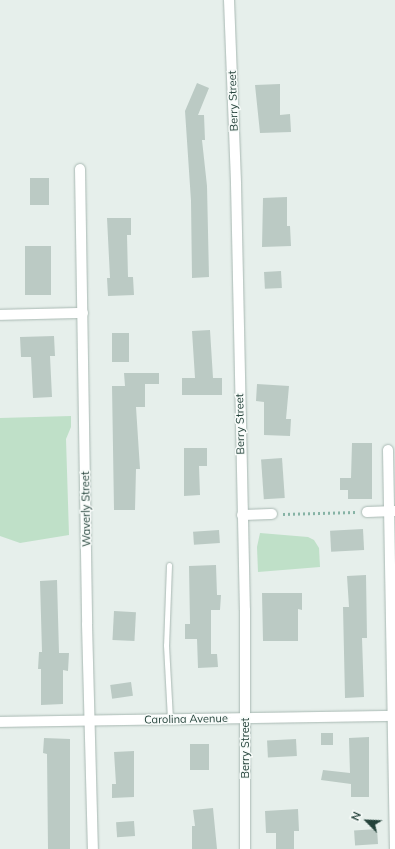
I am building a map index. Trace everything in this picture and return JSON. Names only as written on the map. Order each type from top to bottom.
[{"type":"street","name":"Berry Street","points":[[229,0],[236,184],[242,515],[245,849]]},
{"type":"street","name":"Waverly Street","points":[[80,169],[89,721],[93,849]]},
{"type":"street","points":[[0,315],[83,313]]},
{"type":"street","points":[[388,450],[392,511],[394,849]]},
{"type":"street","points":[[367,512],[392,511]]},
{"type":"street","points":[[242,515],[272,514]]},
{"type":"street","name":"Carolina Avenue","points":[[0,722],[393,716]]},
{"type":"lane","points":[[169,565],[166,645],[170,720]]},
{"type":"path","points":[[272,514],[367,512]]},
{"type":"green space","points":[[71,416],[71,427],[66,439],[69,535],[20,543],[0,536],[0,418]]},
{"type":"green space","points":[[260,533],[308,537],[314,540],[319,548],[320,567],[258,572],[257,547]]},
{"type":"building","points":[[197,83],[209,88],[198,115],[204,115],[205,140],[202,140],[207,186],[209,277],[192,278],[191,201],[185,111]]},
{"type":"building","points":[[280,84],[280,115],[290,114],[291,132],[260,133],[255,85]]},
{"type":"building","points":[[30,178],[49,178],[49,205],[30,205]]},
{"type":"building","points":[[287,197],[287,226],[290,226],[291,246],[262,247],[263,198]]},
{"type":"building","points":[[107,218],[131,218],[131,235],[127,235],[128,277],[133,277],[134,295],[108,296],[107,278],[110,278]]},
{"type":"building","points":[[25,246],[51,246],[51,295],[25,295]]},
{"type":"building","points":[[281,271],[282,288],[265,289],[264,272]]},
{"type":"building","points":[[210,330],[213,378],[222,378],[222,395],[182,395],[182,378],[195,378],[192,331]]},
{"type":"building","points":[[112,333],[129,333],[129,362],[112,362]]},
{"type":"building","points":[[54,336],[55,356],[50,356],[52,397],[33,398],[31,357],[21,357],[20,337]]},
{"type":"building","points":[[124,373],[159,373],[159,384],[145,384],[145,407],[136,407],[140,469],[136,469],[135,510],[114,510],[112,386],[125,386]]},
{"type":"building","points":[[257,384],[289,386],[286,419],[291,419],[290,436],[264,435],[264,402],[256,401]]},
{"type":"building","points":[[352,443],[372,443],[372,499],[348,499],[348,490],[340,490],[340,478],[351,478]]},
{"type":"building","points":[[184,448],[207,448],[207,466],[199,466],[200,495],[184,496]]},
{"type":"building","points":[[282,458],[285,498],[264,499],[261,459]]},
{"type":"building","points":[[363,529],[364,550],[331,552],[330,531]]},
{"type":"building","points":[[219,530],[220,543],[194,545],[193,532]]},
{"type":"building","points":[[216,565],[217,595],[221,595],[220,610],[211,610],[211,654],[217,654],[218,667],[198,668],[197,639],[185,639],[185,624],[190,624],[189,566]]},
{"type":"building","points":[[366,575],[367,638],[362,638],[364,697],[345,698],[343,607],[349,607],[347,576]]},
{"type":"building","points":[[57,580],[59,653],[69,653],[68,671],[63,670],[63,704],[41,705],[41,669],[38,669],[39,652],[42,652],[40,581]]},
{"type":"building","points":[[262,593],[302,593],[302,610],[298,609],[298,641],[263,641]]},
{"type":"building","points":[[114,611],[136,612],[134,641],[112,640]]},
{"type":"building","points":[[131,682],[133,696],[112,699],[110,685]]},
{"type":"building","points":[[321,733],[333,733],[333,745],[321,745]]},
{"type":"building","points":[[369,737],[369,797],[351,797],[351,784],[321,780],[323,770],[350,773],[349,738]]},
{"type":"building","points":[[44,738],[70,739],[70,849],[48,849],[47,754],[43,753]]},
{"type":"building","points":[[296,739],[297,756],[268,757],[267,741]]},
{"type":"building","points":[[190,744],[209,744],[209,770],[190,770]]},
{"type":"building","points":[[134,751],[134,797],[112,798],[112,784],[116,784],[114,752]]},
{"type":"building","points":[[213,808],[217,849],[192,849],[192,826],[195,826],[193,810]]},
{"type":"building","points":[[298,809],[299,831],[294,831],[294,849],[276,849],[276,833],[266,833],[265,811]]},
{"type":"building","points":[[134,821],[135,836],[117,837],[116,822]]},
{"type":"building","points":[[377,829],[378,844],[355,846],[354,831]]}]
